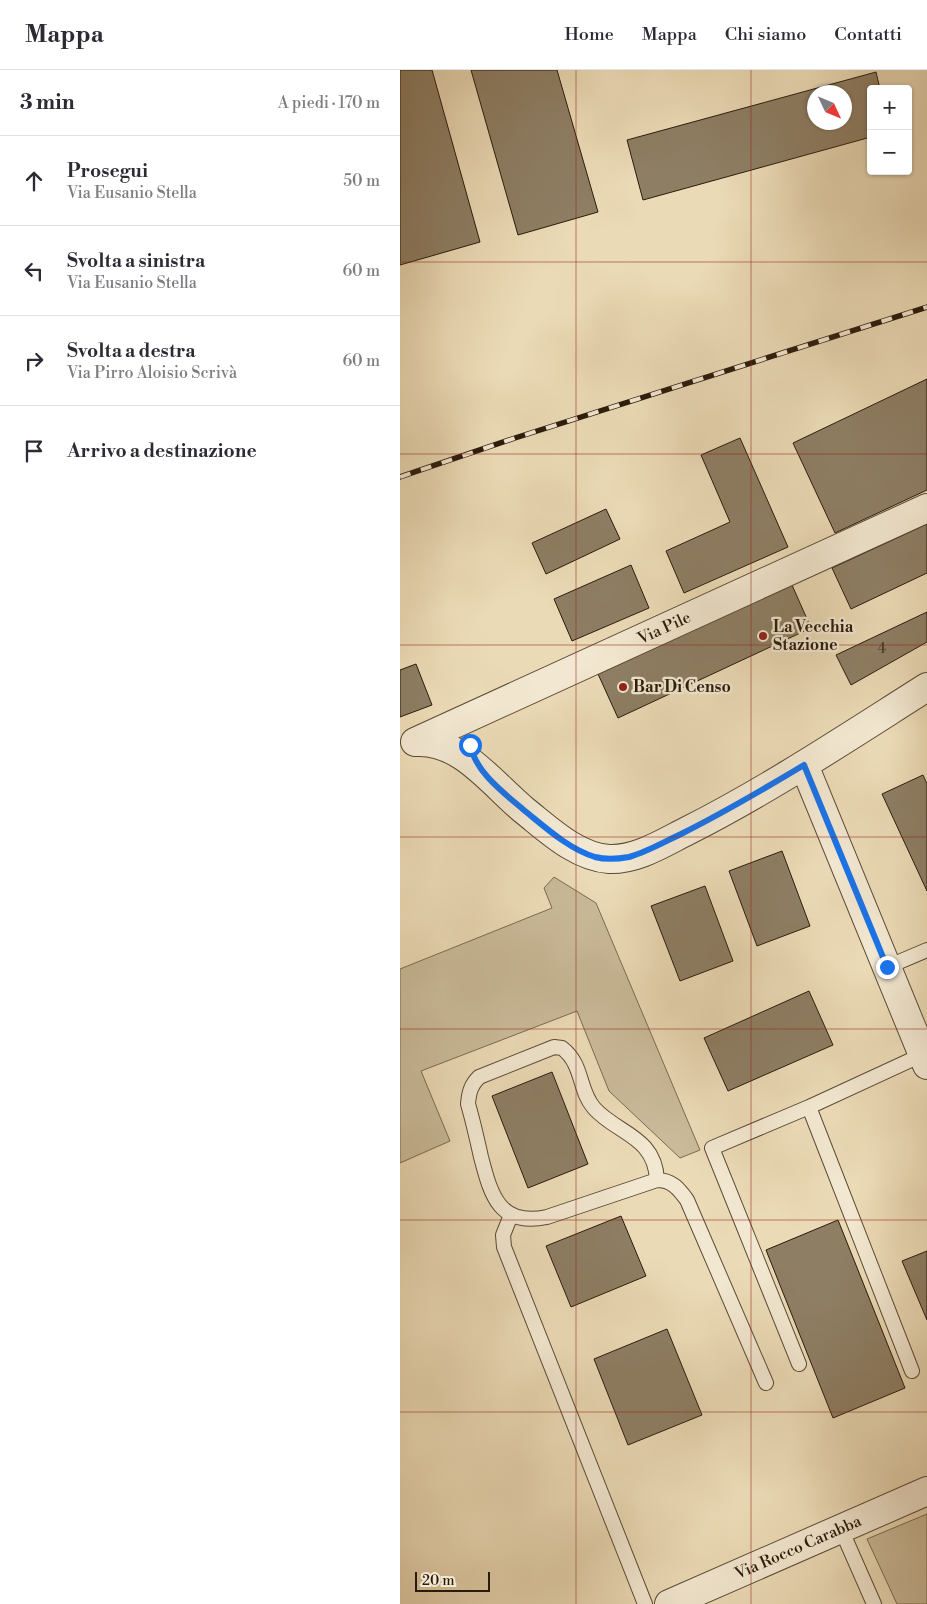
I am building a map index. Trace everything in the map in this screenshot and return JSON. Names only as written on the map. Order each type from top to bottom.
[{"type":"street","name":"Via Pile","points":[[408,745],[927,508]]},
{"type":"street","points":[[408,745],[434,742],[448,747],[469,761],[522,808],[571,845],[595,857],[611,859],[630,856],[650,849],[744,800],[804,765],[927,687]]},
{"type":"street","points":[[486,775],[474,758],[470,739],[477,723],[495,706]]},
{"type":"street","points":[[804,765],[926,1057]]},
{"type":"street","name":"Via Rocco Carabba","points":[[670,1604],[927,1491]]},
{"type":"lane","points":[[887,967],[927,950]]},
{"type":"lane","points":[[657,1180],[653,1160],[645,1147],[636,1138],[594,1108],[589,1100],[575,1061],[562,1048],[554,1047],[479,1077],[472,1084],[468,1104],[488,1182],[502,1208],[511,1215],[534,1220],[547,1217],[657,1180],[671,1182],[678,1188],[687,1200],[766,1383]]},
{"type":"lane","points":[[799,1364],[712,1148],[926,1057]]},
{"type":"lane","points":[[810,1107],[912,1371]]},
{"type":"lane","points":[[511,1215],[503,1235],[504,1247],[645,1604]]},
{"type":"lane","points":[[841,1529],[874,1604]]},
{"type":"shaded area","points":[[554,877],[596,903],[700,1150],[680,1158],[609,1091],[577,1011],[421,1071],[450,1141],[400,1163],[400,969],[552,908],[544,888]]},
{"type":"shaded area","points":[[927,1514],[927,1604],[897,1604],[867,1539]]},
{"type":"building","points":[[400,70],[432,70],[480,242],[400,265]]},
{"type":"building","points":[[471,70],[557,70],[598,212],[518,235]]},
{"type":"building","points":[[876,72],[879,85],[867,85],[867,138],[643,200],[627,140],[807,91],[807,130],[852,130],[852,85],[828,85]]},
{"type":"building","points":[[927,379],[927,490],[835,533],[793,443]]},
{"type":"building","points":[[740,438],[788,547],[684,593],[666,551],[730,522],[701,455]]},
{"type":"building","points":[[606,509],[620,539],[546,574],[532,543]]},
{"type":"building","points":[[927,524],[927,573],[851,609],[832,568]]},
{"type":"building","points":[[631,565],[649,608],[572,641],[554,599]]},
{"type":"building","points":[[792,585],[811,628],[618,718],[598,674]]},
{"type":"building","points":[[927,612],[927,642],[851,685],[836,655]]},
{"type":"building","points":[[416,664],[432,705],[400,717],[400,670]]},
{"type":"building","points":[[923,775],[927,784],[927,891],[882,794]]},
{"type":"building","points":[[782,851],[810,926],[757,946],[729,871]]},
{"type":"building","points":[[705,886],[733,961],[680,981],[651,906]]},
{"type":"building","points":[[809,991],[833,1045],[728,1091],[704,1038]]},
{"type":"building","points":[[552,1072],[588,1164],[528,1188],[492,1096]]},
{"type":"building","points":[[621,1216],[646,1276],[571,1307],[546,1246]]},
{"type":"building","points":[[838,1220],[905,1388],[833,1418],[766,1250]]},
{"type":"building","points":[[927,1251],[927,1320],[902,1261]]},
{"type":"building","points":[[667,1329],[702,1415],[628,1445],[594,1359]]},
{"type":"railway","points":[[400,477],[515,438],[927,307]]},
{"type":"place","name":"La Vecchia Stazione","points":[[763,636]]},
{"type":"place","name":"Bar Di Censo","points":[[623,687]]},
{"type":"route","points":[[470,745],[474,758],[486,775],[533,817],[581,851],[595,857],[611,859],[630,856],[650,849],[699,825],[804,765],[887,967]]}]
